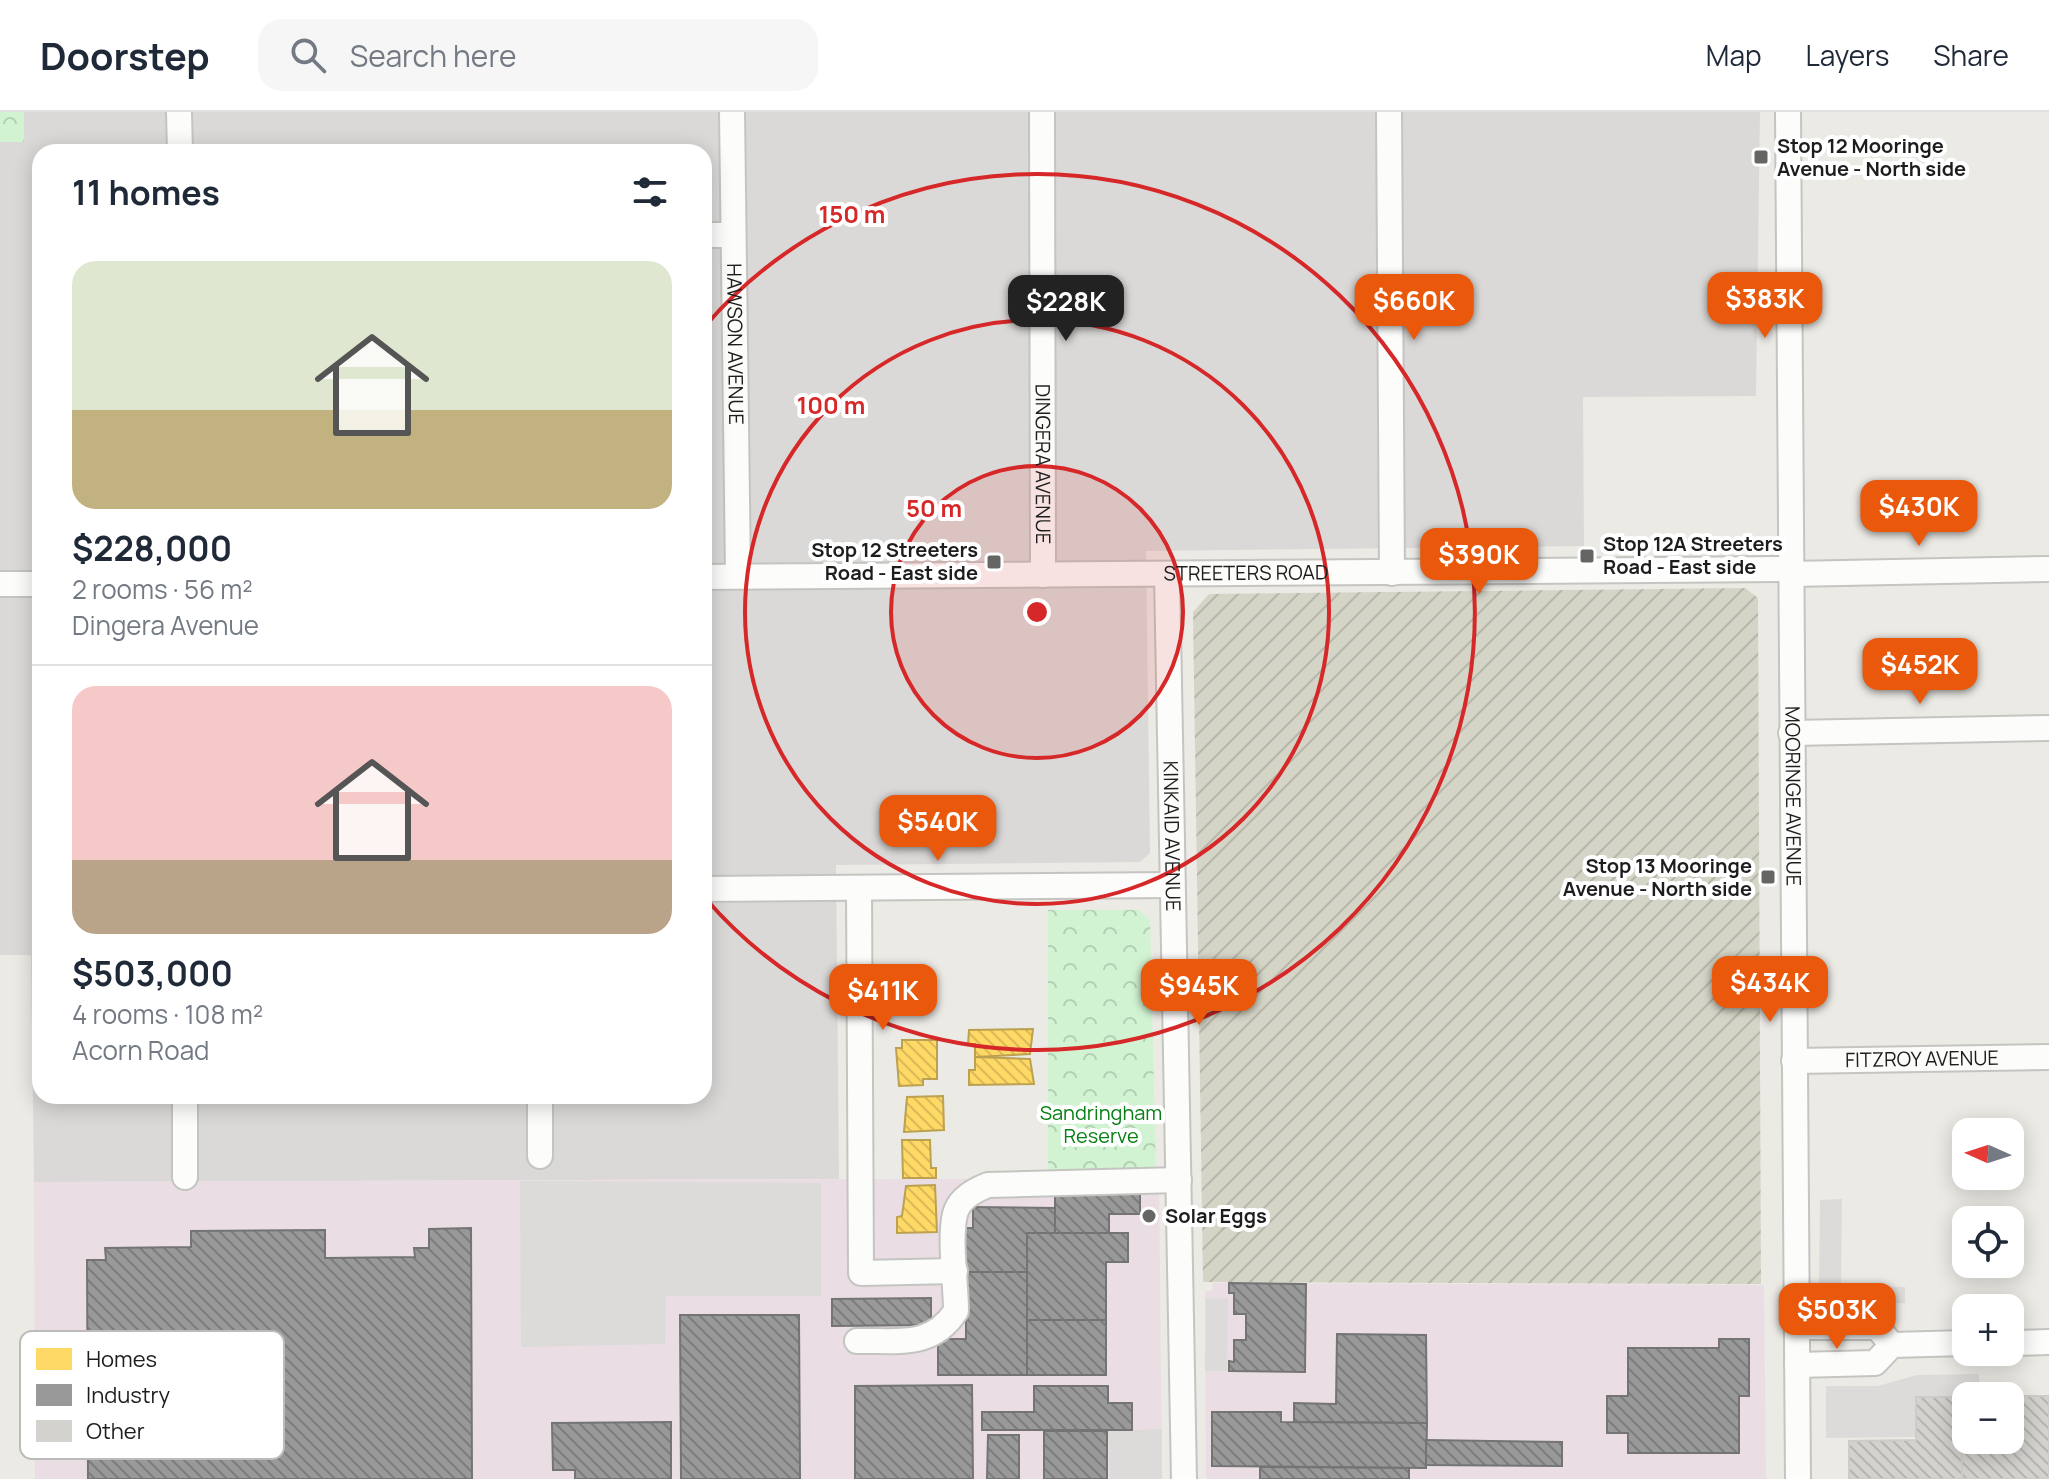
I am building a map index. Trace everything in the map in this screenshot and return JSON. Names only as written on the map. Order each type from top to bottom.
[{"type":"street","points":[[179,112],[180,144]]},
{"type":"street","name":"HAWSON AVENUE","points":[[732,112],[738,576]]},
{"type":"street","name":"DINGERA AVENUE","points":[[1042,112],[1043,575]]},
{"type":"street","points":[[1389,112],[1392,573]]},
{"type":"street","name":"MOORINGE AVENUE","points":[[1788,112],[1798,1479]]},
{"type":"street","points":[[712,235],[732,235]]},
{"type":"street","name":"STREETERS ROAD","points":[[712,577],[2049,569]]},
{"type":"street","name":"KINKAID AVENUE","points":[[1167,576],[1184,1479]]},
{"type":"street","points":[[0,584],[32,584]]},
{"type":"street","points":[[1791,733],[2049,728]]},
{"type":"street","points":[[712,889],[1172,885]]},
{"type":"street","points":[[859,888],[861,1273],[955,1271]]},
{"type":"street","name":"FITZROY AVENUE","points":[[1794,1061],[2049,1057]]},
{"type":"street","points":[[185,1104],[185,1177]]},
{"type":"street","points":[[540,1104],[540,1156]]},
{"type":"street","points":[[857,1341],[927,1339],[941,1330],[956,1311],[955,1213],[961,1203],[978,1189],[988,1185],[1179,1180]]},
{"type":"street","points":[[1797,1327],[1877,1327],[1892,1345]]},
{"type":"street","points":[[2024,1343],[2049,1342]]},
{"type":"street","points":[[1797,1365],[1875,1363],[1892,1345],[1952,1343]]},
{"type":"shaded area","points":[[0,112],[1760,112],[1756,396],[1583,397],[1584,546],[1146,551],[1150,853],[1140,862],[836,865],[839,1179],[34,1182],[33,1104],[712,1104],[712,144],[32,144],[32,1031],[31,955],[0,955]]},
{"type":"shaded area","points":[[1745,588],[1758,598],[1761,1284],[1203,1282],[1193,612],[1209,594]]},
{"type":"shaded area","points":[[1159,1178],[1162,1479],[35,1479],[35,1459],[284,1459],[284,1331],[35,1331],[34,1182]]},
{"type":"shaded area","points":[[520,1181],[821,1183],[821,1296],[666,1296],[665,1344],[521,1347]]},
{"type":"shaded area","points":[[1842,1199],[1841,1286],[1905,1287],[1905,1303],[1833,1304],[1819,1292],[1820,1200]]},
{"type":"shaded area","points":[[1213,1283],[1764,1285],[1766,1479],[1206,1479],[1205,1291],[1212,1291]]},
{"type":"shaded area","points":[[1206,1298],[1228,1299],[1227,1371],[1205,1371]]},
{"type":"shaded area","points":[[1979,1374],[1979,1382],[1952,1382],[1952,1397],[1916,1398],[1915,1437],[1826,1438],[1826,1386],[1878,1386],[1917,1375]]},
{"type":"shaded area","points":[[1162,1429],[1162,1479],[1110,1479],[1108,1431]]},
{"type":"green space","points":[[0,112],[24,112],[24,142],[0,142]]},
{"type":"green space","name":"Sandringham Reserve","points":[[1048,910],[1139,910],[1150,920],[1156,1178],[1048,1178]]},
{"type":"building: Homes","points":[[1033,1029],[1030,1054],[975,1057],[975,1044],[968,1045],[969,1030]]},
{"type":"building: Homes","points":[[902,1040],[937,1040],[937,1079],[923,1079],[923,1085],[899,1086],[896,1048],[902,1048]]},
{"type":"building: Homes","points":[[975,1057],[1030,1059],[1034,1084],[969,1085],[969,1070],[975,1070]]},
{"type":"building: Homes","points":[[943,1096],[944,1130],[904,1132],[907,1097]]},
{"type":"building: Homes","points":[[902,1140],[930,1140],[931,1168],[936,1168],[936,1178],[903,1178]]},
{"type":"building: Homes","points":[[935,1185],[937,1232],[897,1233],[897,1217],[902,1216],[906,1186]]},
{"type":"building: Industry","points":[[1055,1189],[1140,1189],[1140,1214],[1109,1214],[1109,1233],[1055,1233]]},
{"type":"building: Industry","points":[[973,1207],[1055,1208],[1055,1233],[1027,1233],[1027,1272],[966,1272],[965,1228],[973,1228]]},
{"type":"building: Industry","points":[[471,1228],[472,1479],[88,1479],[88,1459],[284,1459],[284,1331],[87,1331],[87,1260],[106,1260],[105,1248],[191,1247],[191,1231],[325,1230],[325,1258],[415,1257],[414,1248],[429,1248],[429,1229]]},
{"type":"building: Industry","points":[[1027,1233],[1128,1233],[1128,1262],[1106,1262],[1106,1320],[1027,1320]]},
{"type":"building: Industry","points":[[966,1272],[1027,1272],[1027,1375],[938,1375],[938,1339],[966,1339]]},
{"type":"building: Industry","points":[[1229,1283],[1306,1284],[1305,1372],[1229,1371],[1229,1361],[1234,1362],[1234,1340],[1246,1340],[1246,1314],[1234,1314],[1234,1293],[1229,1293]]},
{"type":"building: Industry","points":[[931,1298],[931,1325],[832,1326],[832,1299]]},
{"type":"building: Industry","points":[[680,1315],[799,1315],[800,1479],[681,1479]]},
{"type":"building: Industry","points":[[1027,1320],[1106,1320],[1106,1375],[1027,1375]]},
{"type":"building: Industry","points":[[1337,1334],[1426,1335],[1427,1423],[1294,1422],[1294,1403],[1336,1404]]},
{"type":"building: Industry","points":[[1719,1339],[1749,1339],[1749,1396],[1739,1396],[1739,1453],[1628,1453],[1628,1433],[1607,1433],[1607,1396],[1628,1396],[1628,1348],[1719,1348]]},
{"type":"building: Industry","points":[[972,1385],[973,1479],[855,1479],[855,1386]]},
{"type":"building: Industry","points":[[1034,1386],[1108,1386],[1108,1403],[1132,1403],[1132,1430],[982,1430],[982,1412],[1034,1412]]},
{"type":"building: Industry","points":[[1212,1412],[1281,1412],[1281,1422],[1427,1423],[1426,1468],[1212,1466]]},
{"type":"building: Industry","points":[[671,1422],[671,1479],[575,1479],[575,1470],[553,1470],[552,1423]]},
{"type":"building: Industry","points":[[1044,1431],[1107,1431],[1107,1479],[1044,1479]]},
{"type":"building: Industry","points":[[988,1435],[1019,1435],[1019,1479],[987,1479]]},
{"type":"building: Industry","points":[[1426,1440],[1562,1442],[1562,1466],[1426,1465]]},
{"type":"building: Industry","points":[[1260,1467],[1409,1468],[1409,1479],[1260,1479]]},
{"type":"building: Other","points":[[2024,1396],[2049,1396],[2049,1479],[1962,1479],[1962,1454],[2024,1454]]},
{"type":"building: Other","points":[[1916,1397],[1952,1397],[1952,1454],[1962,1454],[1962,1479],[1849,1479],[1849,1441],[1916,1440]]},
{"type":"place","name":"Stop 12 Mooringe Avenue - North side","points":[[1761,157]]},
{"type":"place","name":"Stop 12A Streeters Road - East side","points":[[1587,556]]},
{"type":"place","name":"Stop 12 Streeters Road - East side","points":[[994,562]]},
{"type":"place","name":"Stop 13 Mooringe Avenue - North side","points":[[1768,877]]},
{"type":"place","name":"Solar Eggs","points":[[1149,1216]]}]
